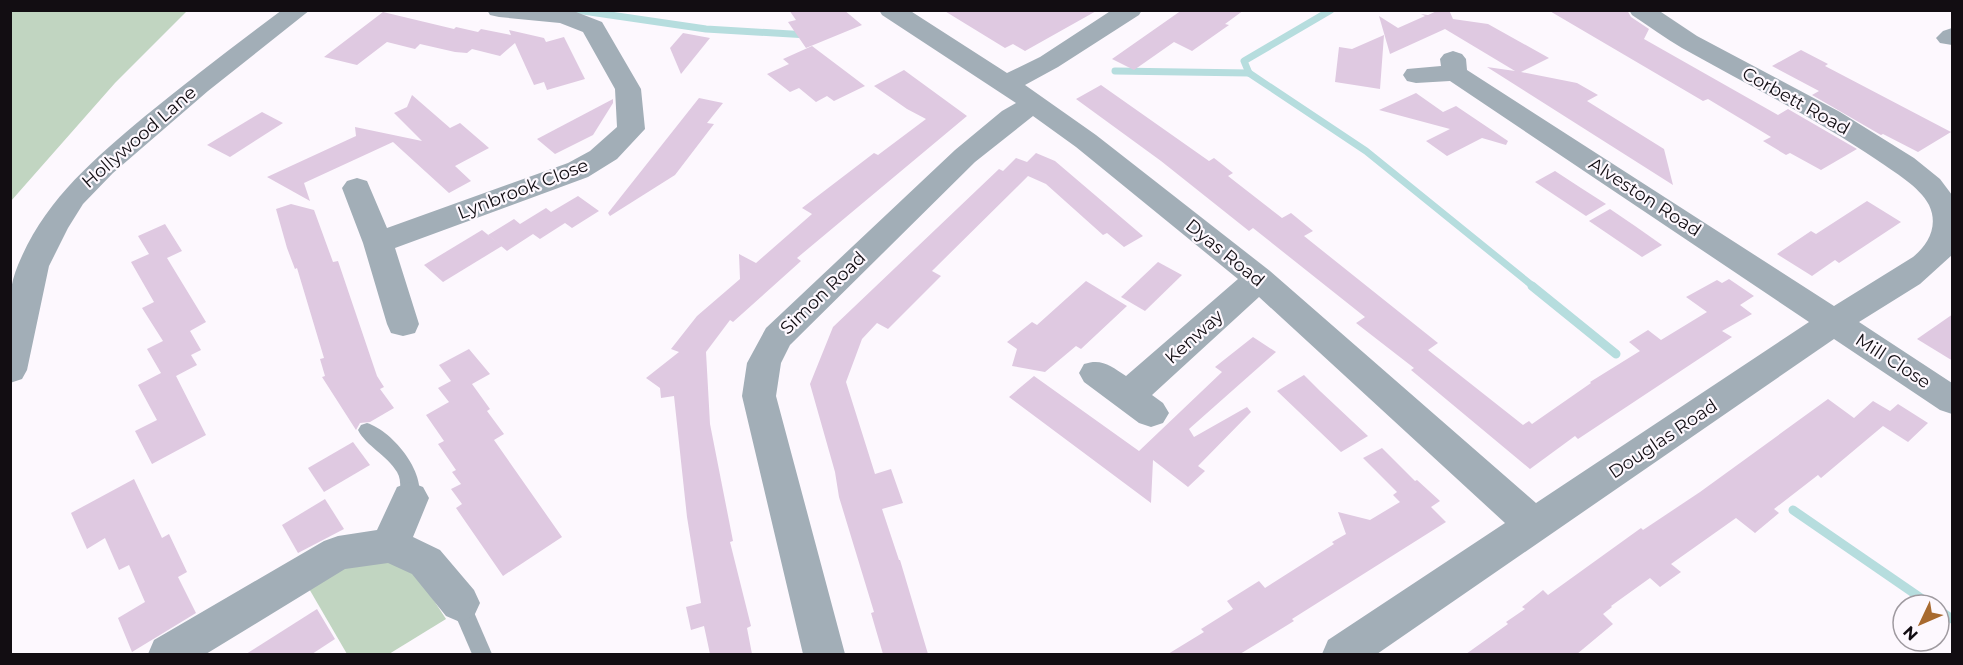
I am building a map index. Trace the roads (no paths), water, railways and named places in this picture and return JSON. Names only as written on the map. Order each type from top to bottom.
[{"type":"street","name":"Hollywood Lane","points":[[10,370],[33,266],[54,225],[73,197],[102,166],[199,85],[298,10]]},
{"type":"street","name":"Lynbrook Close","points":[[378,243],[578,170],[597,161],[612,150],[631,129],[628,89],[619,68],[593,27],[564,16],[499,10]]},
{"type":"street","name":"Dyas Road","points":[[891,10],[1006,84],[1086,141],[1259,279],[1534,526]]},
{"type":"street","points":[[1006,84],[1049,62],[1130,10]]},
{"type":"street","name":"Corbett Road","points":[[1641,10],[1691,44],[1887,152],[1948,203]]},
{"type":"street","name":"Alveston Road","points":[[1416,75],[1454,66],[1834,322]]},
{"type":"street","name":"Simon Road","points":[[824,654],[759,396],[764,363],[778,337],[965,156],[1012,117],[1035,104]]},
{"type":"street","points":[[357,188],[378,243],[403,324]]},
{"type":"street","name":"Douglas Road","points":[[1343,654],[1834,322],[1908,276],[1941,249],[1947,231],[1948,203]]},
{"type":"street","name":"Kenway","points":[[1096,373],[1140,404],[1259,279]]},
{"type":"street","name":"Mill Close","points":[[1834,322],[1953,400]]},
{"type":"street","points":[[390,545],[410,498]]},
{"type":"street","points":[[169,654],[338,553],[390,545],[426,562],[460,603]]},
{"type":"lane","points":[[367,430],[394,453],[411,479],[410,498]]},
{"type":"lane","points":[[460,603],[483,654]]},
{"type":"waterway","points":[[576,10],[706,29],[808,35]]},
{"type":"waterway","points":[[1249,73],[1244,61],[1331,10]]},
{"type":"waterway","points":[[1115,71],[1249,73]]},
{"type":"waterway","points":[[1249,73],[1366,151],[1534,287]]},
{"type":"waterway","points":[[1532,286],[1616,354]]},
{"type":"waterway","points":[[1793,510],[1914,593]]}]
